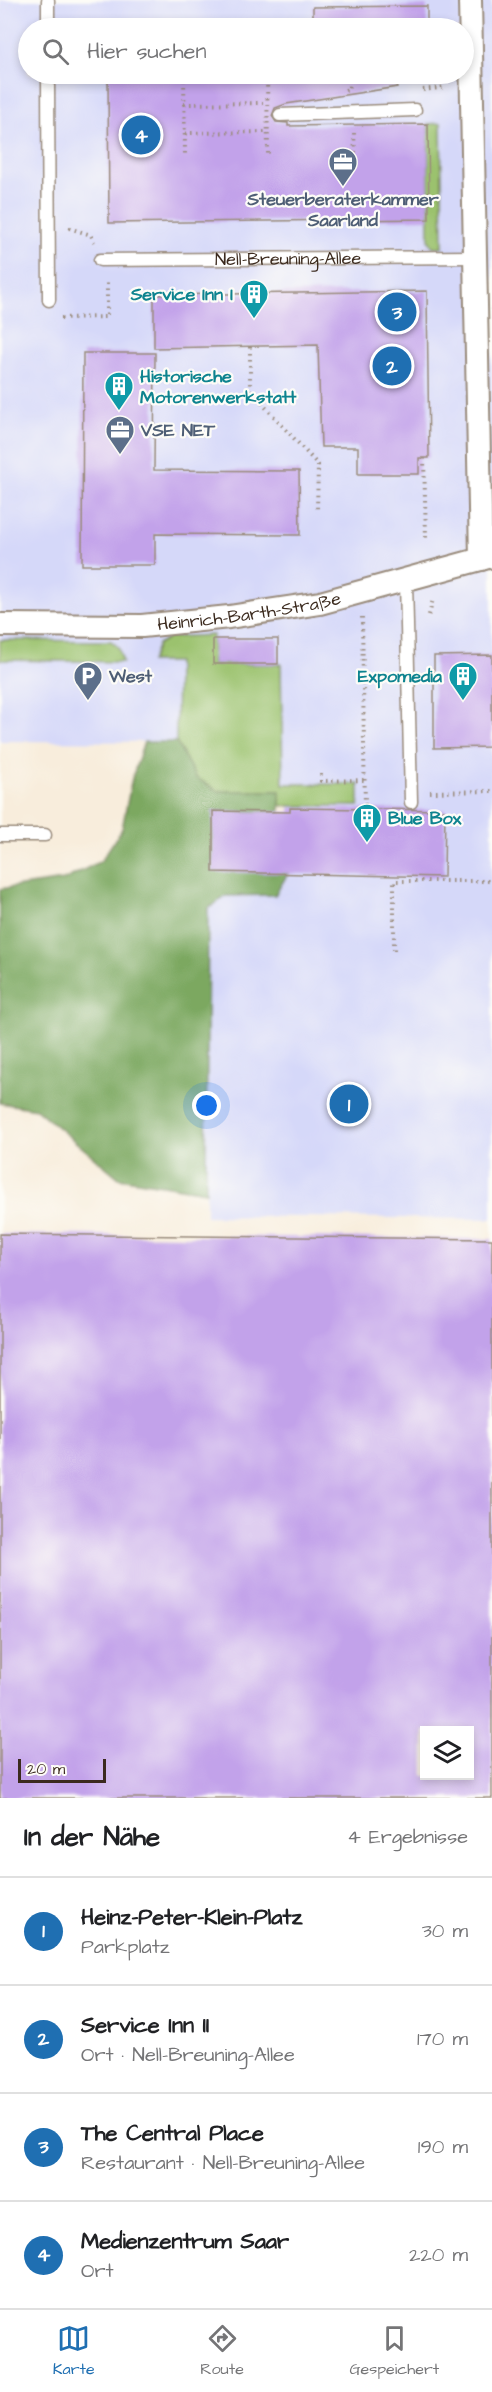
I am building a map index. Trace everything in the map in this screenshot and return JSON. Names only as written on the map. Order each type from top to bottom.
[{"type":"street","points":[[470,0],[470,18]]},
{"type":"street","points":[[471,84],[474,256],[485,290],[487,557]]},
{"type":"street","name":"Heinrich-Barth-Straße","points":[[0,625],[142,626],[263,612],[320,603],[487,557]]},
{"type":"lane","points":[[48,0],[48,18]]},
{"type":"lane","points":[[48,84],[50,300]]},
{"type":"lane","points":[[280,115],[414,110]]},
{"type":"lane","name":"Nell-Breuning-Allee","points":[[104,260],[474,256]]},
{"type":"lane","points":[[406,580],[411,802]]},
{"type":"lane","points":[[0,835],[45,835]]},
{"type":"path","points":[[184,84],[185,155]]},
{"type":"path","points":[[267,84],[268,154]]},
{"type":"path","points":[[184,104],[267,103]]},
{"type":"path","points":[[185,133],[268,132]]},
{"type":"path","points":[[49,222],[91,235],[104,260],[107,317],[60,318]]},
{"type":"path","points":[[250,347],[250,390],[318,465],[316,512]]},
{"type":"path","points":[[424,458],[426,538]]},
{"type":"path","points":[[361,592],[365,808]]},
{"type":"path","points":[[321,774],[321,781],[364,780]]},
{"type":"path","points":[[420,792],[492,791]]},
{"type":"path","points":[[394,950],[394,881],[492,881]]},
{"type":"shaded area","points":[[0,0],[492,0],[492,1219],[206,1216],[208,909],[226,896],[289,875],[290,806],[280,806],[280,791],[176,742],[0,741]]},
{"type":"green space","points":[[441,123],[443,247],[433,247],[429,241],[428,124]]},
{"type":"green space","points":[[213,635],[213,664],[281,664],[283,784],[359,784],[359,806],[280,806],[279,791],[218,791],[196,778],[176,742],[177,662],[151,662],[158,644],[170,637]]},
{"type":"green space","points":[[0,640],[111,641],[118,647],[123,662],[0,660]]},
{"type":"green space","points":[[144,742],[176,742],[196,778],[218,791],[280,791],[280,812],[214,811],[289,872],[275,895],[226,896],[208,909],[206,1192],[119,1178],[36,1109],[0,1103],[0,889],[64,880],[101,861],[122,829],[132,778]]},
{"type":"building","points":[[427,6],[427,18],[313,18],[313,7]]},
{"type":"building","points":[[108,84],[397,84],[397,87],[286,104],[275,108],[272,116],[276,122],[288,123],[288,126],[428,124],[429,219],[109,223]]},
{"type":"building","points":[[427,291],[429,458],[419,458],[419,474],[358,474],[358,447],[321,447],[318,345],[154,348],[154,295]]},
{"type":"building","name":"Historische Motorenwerkstatt","points":[[83,353],[155,353],[154,470],[299,471],[300,535],[155,534],[155,565],[82,565]]},
{"type":"building","points":[[213,639],[278,639],[278,664],[213,664]]},
{"type":"building","name":"Expomedia","points":[[492,655],[492,747],[434,748],[434,656]]},
{"type":"building","name":"Blue Box","points":[[290,808],[445,810],[444,877],[213,872],[213,811],[290,812]]},
{"type":"building","points":[[0,1234],[492,1239],[492,1798],[0,1798]]},
{"type":"place","name":"Medienzentrum Saar","points":[[141,135]]},
{"type":"place","name":"Steuerberaterkammer Saarland","points":[[343,188]]},
{"type":"place","name":"The Central Place","points":[[397,312]]},
{"type":"place","name":"Service Inn I","points":[[254,320]]},
{"type":"place","name":"Service Inn II","points":[[392,366]]},
{"type":"place","name":"Historische Motorenwerkstatt","points":[[119,412]]},
{"type":"place","name":"VSE NET","points":[[120,456]]},
{"type":"place","name":"West","points":[[88,702]]},
{"type":"place","name":"Expomedia","points":[[463,702]]},
{"type":"place","name":"Blue Box","points":[[367,844]]},
{"type":"place","name":"Heinz-Peter-Klein-Platz","points":[[349,1104]]}]
